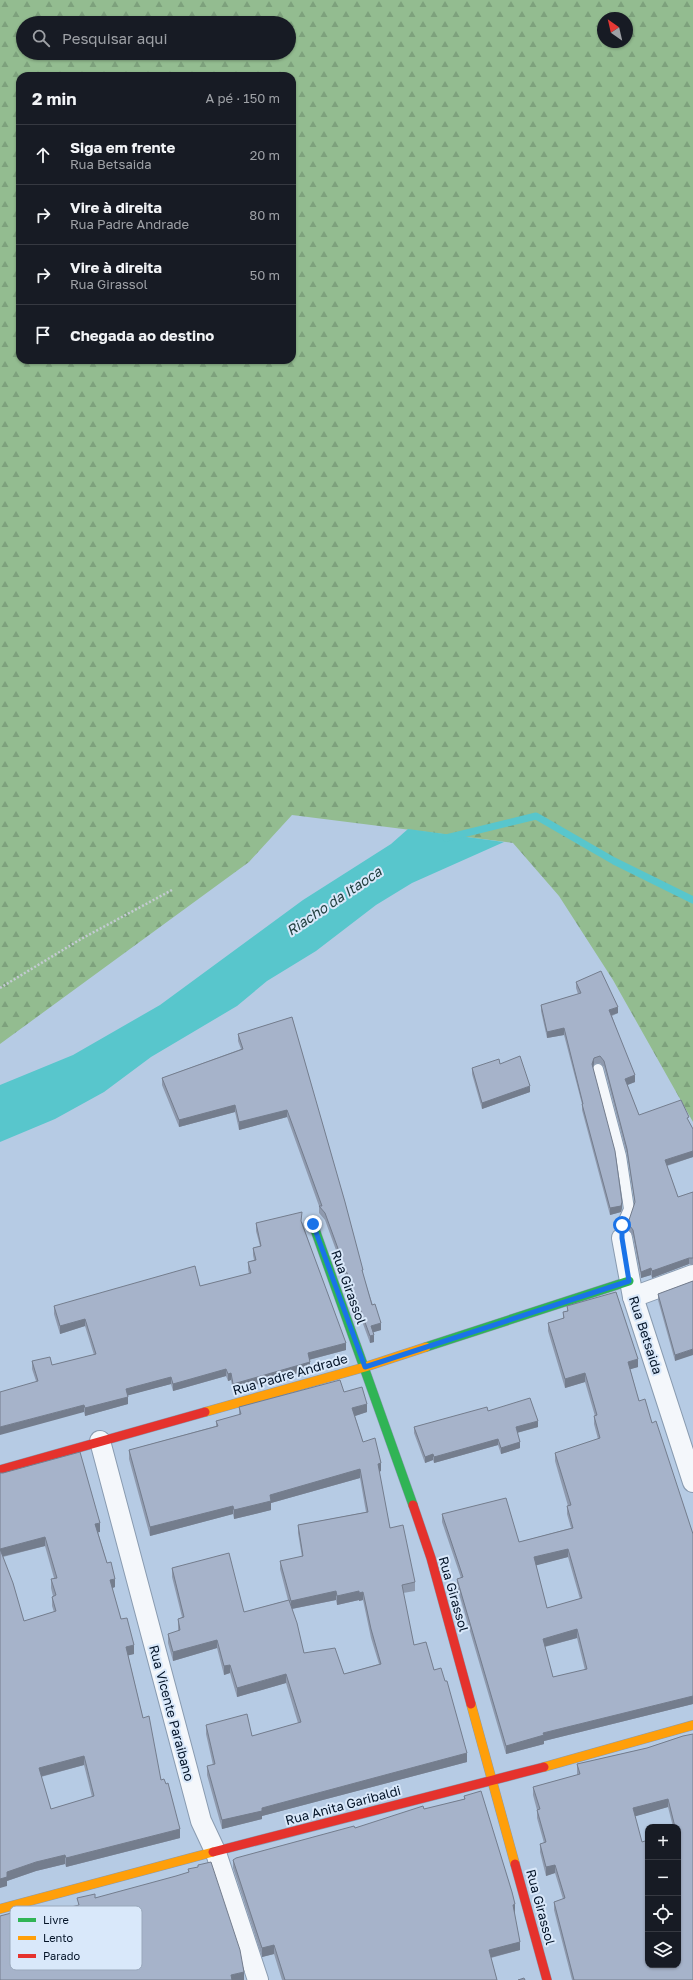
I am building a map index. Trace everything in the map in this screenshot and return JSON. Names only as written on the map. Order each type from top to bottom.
[{"type":"street","name":"Rua Girassol","points":[[313,1224],[365,1367],[431,1558],[546,1980]]},
{"type":"street","name":"Rua Betsaida","points":[[622,1238],[631,1289],[693,1482]]},
{"type":"street","points":[[631,1289],[693,1275]]},
{"type":"street","name":"Rua Padre Andrade","points":[[0,1470],[365,1367],[631,1289]]},
{"type":"street","name":"Rua Vicente Paraibano","points":[[100,1441],[201,1821],[216,1853],[258,1980]]},
{"type":"street","name":"Rua Anita Garibaldi","points":[[12,1906],[216,1853],[376,1809],[493,1781],[693,1725]]},
{"type":"street","name":"Rua Anita Garibaldi","points":[[0,1909],[10,1906]]},
{"type":"lane","name":"Rua Betsaida","points":[[598,1069],[621,1156],[630,1209],[622,1225],[622,1238]]},
{"type":"path","points":[[0,988],[81,939],[172,890]]},
{"type":"green space","points":[[0,0],[693,0],[693,1122],[613,980],[559,896],[513,843],[292,815],[249,862],[0,1044]]},
{"type":"water","points":[[408,829],[504,842],[412,883],[376,905],[316,951],[267,981],[237,1006],[151,1057],[104,1092],[55,1119],[0,1142],[0,1085],[73,1055],[160,1005],[303,900],[391,844]]},
{"type":"building","points":[[601,971],[618,1007],[609,1010],[635,1075],[625,1079],[639,1115],[681,1100],[689,1117],[687,1118],[693,1129],[693,1151],[665,1160],[678,1197],[693,1192],[693,1258],[689,1258],[652,1271],[651,1268],[641,1272],[633,1230],[628,1223],[635,1202],[627,1149],[604,1061],[600,1056],[594,1058],[592,1064],[615,1151],[622,1202],[621,1206],[610,1208],[582,1104],[564,1028],[547,1032],[541,1005],[581,993],[576,982]]},
{"type":"building","points":[[292,1017],[345,1202],[372,1305],[375,1304],[381,1323],[371,1326],[374,1335],[370,1336],[325,1213],[319,1206],[322,1206],[287,1110],[239,1122],[235,1105],[179,1120],[162,1078],[243,1049],[238,1034]]},
{"type":"building","points":[[520,1056],[530,1086],[482,1103],[472,1068],[499,1059],[500,1064]]},
{"type":"building","points":[[302,1212],[301,1221],[346,1343],[308,1353],[310,1362],[233,1384],[231,1373],[228,1374],[226,1369],[173,1384],[171,1377],[126,1389],[128,1397],[85,1408],[84,1405],[0,1427],[0,1392],[38,1381],[32,1361],[50,1357],[52,1365],[96,1354],[85,1319],[60,1326],[54,1306],[195,1266],[200,1286],[251,1273],[248,1262],[256,1260],[253,1248],[261,1246],[256,1223]]},
{"type":"building","points":[[693,1281],[693,1349],[675,1355],[658,1294]]},
{"type":"building","points":[[616,1292],[638,1359],[628,1362],[639,1401],[645,1399],[652,1423],[656,1421],[693,1534],[693,1696],[543,1733],[544,1735],[506,1746],[457,1579],[463,1577],[442,1514],[506,1498],[519,1542],[573,1528],[567,1506],[571,1505],[555,1453],[600,1438],[594,1416],[597,1415],[585,1373],[565,1379],[548,1323],[564,1318],[563,1312],[568,1311],[567,1306]],"holes":[[[568,1549],[582,1598],[547,1608],[534,1557]],[[577,1629],[587,1669],[553,1677],[543,1639]]]},
{"type":"building","points":[[340,1380],[344,1392],[362,1387],[367,1404],[352,1408],[363,1442],[375,1438],[381,1463],[378,1464],[390,1528],[403,1525],[415,1582],[402,1585],[414,1645],[426,1642],[434,1670],[441,1668],[445,1681],[447,1681],[467,1753],[262,1808],[262,1811],[222,1820],[207,1766],[215,1764],[206,1725],[247,1714],[252,1736],[301,1722],[286,1674],[237,1688],[230,1665],[224,1666],[217,1640],[173,1652],[168,1634],[180,1630],[178,1619],[184,1617],[172,1568],[229,1553],[244,1612],[289,1600],[297,1623],[304,1653],[335,1648],[344,1674],[381,1664],[371,1629],[363,1592],[359,1593],[359,1591],[337,1596],[336,1591],[291,1601],[280,1561],[303,1556],[298,1525],[368,1512],[360,1469],[270,1495],[271,1501],[234,1510],[233,1506],[150,1527],[129,1450],[218,1426],[216,1421],[241,1414],[239,1407]]},
{"type":"building","points":[[530,1398],[538,1421],[516,1427],[520,1442],[501,1448],[498,1439],[434,1457],[433,1454],[425,1457],[414,1427],[487,1407],[488,1411]]},
{"type":"building","points":[[80,1452],[100,1523],[95,1524],[107,1563],[111,1562],[115,1579],[110,1580],[121,1619],[127,1618],[134,1645],[126,1647],[143,1718],[149,1716],[161,1780],[164,1779],[166,1784],[168,1783],[180,1829],[66,1858],[65,1855],[36,1862],[7,1872],[7,1877],[0,1879],[0,1549],[0,1473]],"holes":[[[45,1537],[57,1578],[51,1579],[56,1595],[52,1597],[56,1611],[24,1621],[13,1583],[0,1549]],[[84,1756],[94,1796],[51,1809],[39,1768]]]},
{"type":"building","points":[[693,1734],[693,1980],[574,1980],[554,1902],[565,1898],[555,1865],[546,1867],[540,1844],[546,1842],[537,1810],[540,1809],[533,1787],[580,1774],[577,1764],[647,1748]]},
{"type":"building","points":[[481,1791],[512,1892],[520,1942],[489,1950],[497,1980],[285,1980],[274,1945],[262,1948],[233,1860],[354,1826],[355,1828],[423,1806],[424,1809],[465,1799],[464,1796]]},
{"type":"building","points":[[211,1862],[240,1950],[244,1972],[231,1975],[232,1980],[0,1980],[0,1916],[10,1913],[10,1970],[142,1970],[142,1906],[75,1906],[79,1905],[77,1898],[95,1894],[95,1898],[176,1876],[189,1872],[188,1869],[198,1867],[198,1865]]},
{"type":"waterway","name":"Riacho da Itaoca","points":[[446,838],[536,816],[614,861],[693,900]]},
{"type":"traffic: fast","points":[[313,1224],[413,1505]]},
{"type":"traffic: fast","points":[[426,1347],[629,1281]]},
{"type":"traffic: slow","points":[[205,1412],[365,1367],[426,1347]]},
{"type":"traffic: slow","points":[[471,1704],[515,1864]]},
{"type":"traffic: slow","points":[[544,1767],[693,1725]]},
{"type":"traffic: slow","points":[[11,1906],[213,1852]]},
{"type":"traffic: slow","points":[[0,1909],[10,1906]]},
{"type":"traffic: jam","points":[[0,1470],[205,1412]]},
{"type":"traffic: jam","points":[[413,1505],[431,1558],[471,1704]]},
{"type":"traffic: jam","points":[[213,1852],[544,1767]]},
{"type":"traffic: jam","points":[[515,1864],[547,1980]]},
{"type":"route","points":[[313,1224],[365,1367],[629,1281],[622,1238],[622,1225]]}]
